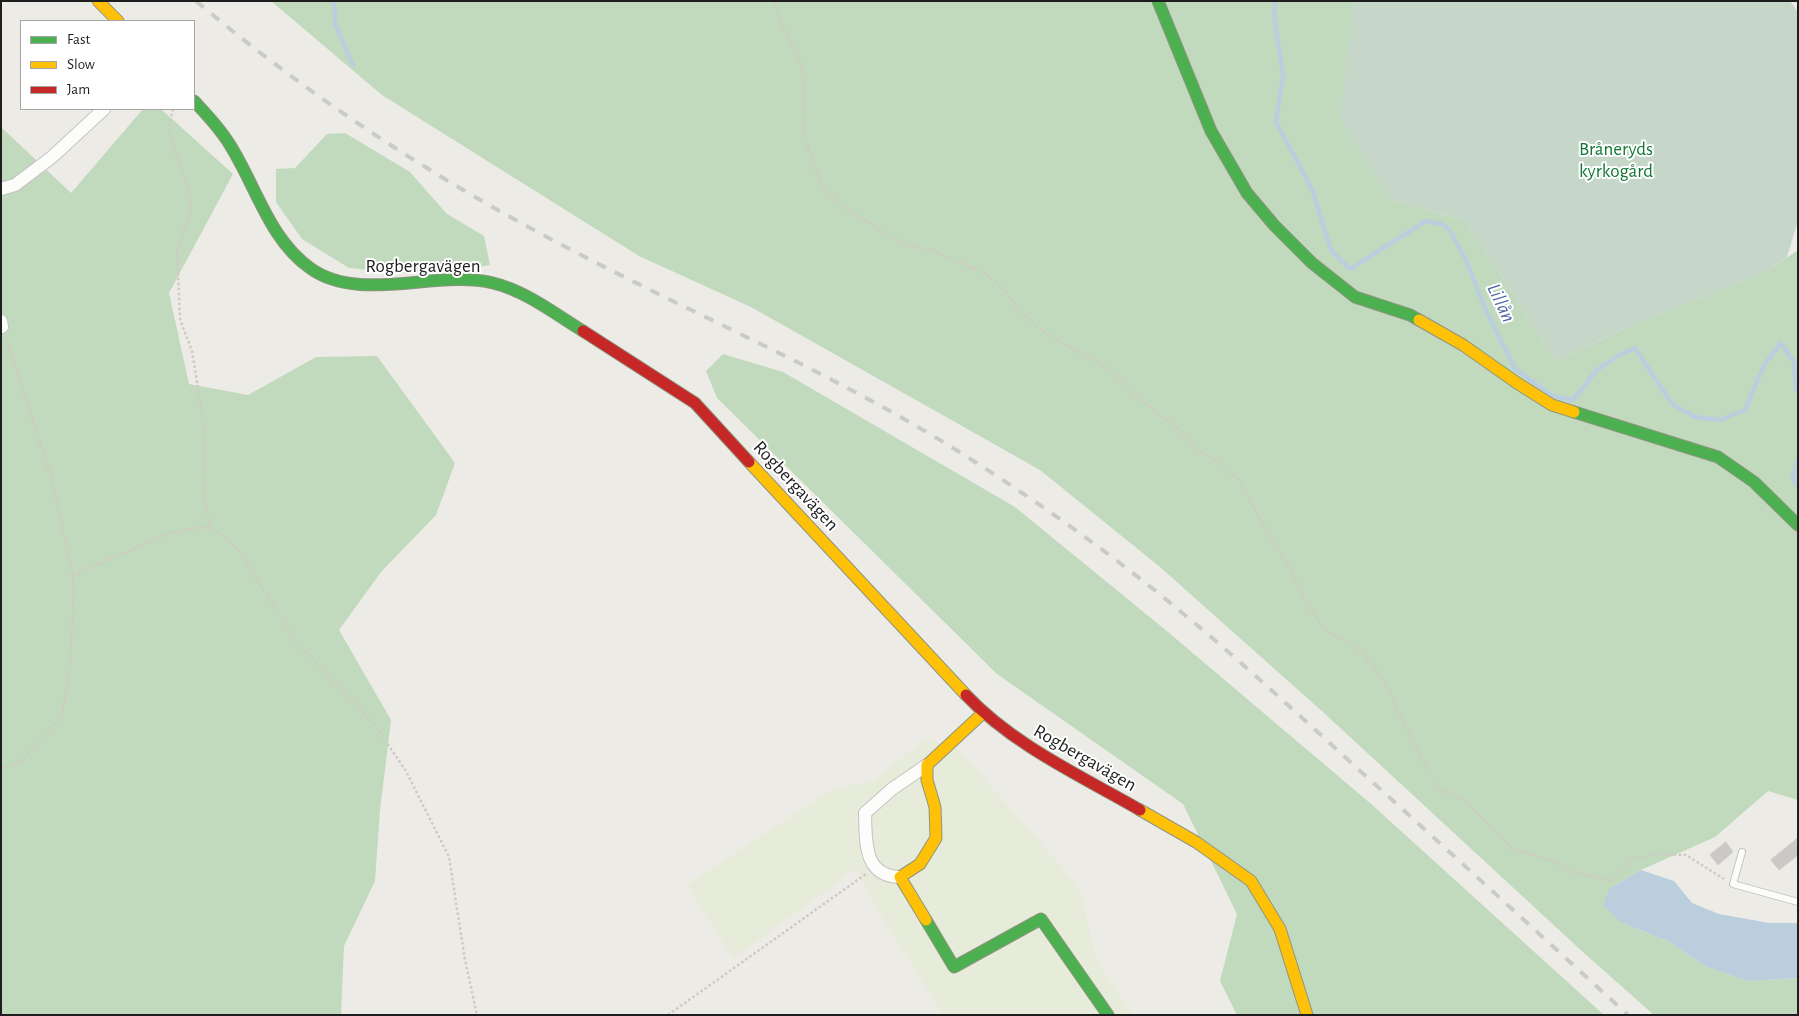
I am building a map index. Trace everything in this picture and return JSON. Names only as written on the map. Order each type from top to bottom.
[{"type":"street","points":[[98,1],[117,20]]},
{"type":"street","points":[[1158,1],[1211,131],[1227,160],[1247,193],[1274,225],[1312,263],[1355,298],[1410,315],[1463,345],[1552,405],[1718,457],[1754,482],[1798,525]]},
{"type":"street","name":"Rogbergavägen","points":[[195,102],[216,124],[231,146],[260,203],[278,233],[295,255],[312,269],[332,280],[359,284],[400,284],[458,280],[493,283],[524,295],[618,352],[695,403],[983,713],[1020,741],[1196,842],[1251,881],[1280,929],[1307,1015]]},
{"type":"street","points":[[1,189],[14,185],[52,157],[103,110]]},
{"type":"street","points":[[927,765],[926,780],[934,807],[936,838],[920,864],[900,877],[888,877],[875,868],[866,851],[865,813],[892,790],[927,765],[983,713]]},
{"type":"street","points":[[900,877],[954,967],[1041,919],[1108,1015]]},
{"type":"lane","points":[[1742,852],[1733,884],[1798,902]]},
{"type":"path","points":[[773,1],[787,36],[799,57],[804,83],[804,136],[822,187],[840,205],[884,234],[907,245],[935,251],[985,274],[1006,290],[1019,310],[1036,326],[1115,375],[1155,412],[1175,426],[1193,446],[1217,461],[1240,480],[1264,527],[1288,565],[1310,610],[1326,631],[1350,643],[1370,662],[1383,679],[1438,788],[1466,802],[1512,849],[1554,861],[1573,872],[1612,881],[1618,871],[1635,858],[1661,854],[1686,856],[1733,884]]},
{"type":"path","points":[[173,110],[169,127],[175,152],[188,185],[191,210],[177,251],[180,319],[192,351],[202,419],[204,496],[210,526],[237,548],[296,643],[371,720],[406,771],[449,857],[465,960],[477,1015]]},
{"type":"path","points":[[1,768],[19,762],[43,739],[62,714],[69,675],[74,611],[73,575],[50,477],[2,324]]},
{"type":"path","points":[[73,575],[170,533],[210,526]]},
{"type":"path","points":[[668,1015],[875,868]]},
{"type":"green space","points":[[271,1],[1528,1],[1392,200],[1466,221],[1556,361],[1632,325],[1767,271],[1798,250],[1798,800],[1768,791],[1715,837],[1641,870],[1610,888],[1622,923],[1668,941],[1705,966],[1747,981],[1798,978],[1798,1015],[1654,1015],[1585,954],[1324,713],[1160,567],[1040,470],[751,307],[639,256],[382,95]]},
{"type":"green space","name":"Bråneryds kyrkogård","points":[[1354,1],[1790,1],[1798,12],[1798,221],[1787,257],[1767,271],[1632,325],[1556,361],[1466,221],[1392,200],[1340,118]]},
{"type":"green space","points":[[142,110],[162,110],[233,174],[169,293],[189,384],[248,395],[316,357],[377,356],[455,463],[436,515],[381,572],[339,630],[391,720],[380,810],[375,881],[344,946],[341,1015],[1,1015],[1,127],[71,193]]},
{"type":"green space","points":[[345,133],[410,172],[447,214],[484,236],[490,265],[449,272],[398,273],[349,268],[302,239],[276,202],[276,169],[295,168],[327,134]]},
{"type":"green space","points":[[723,354],[783,372],[1015,507],[1168,632],[1370,803],[1604,1015],[1237,1015],[1220,981],[1237,914],[1183,804],[997,674],[717,398],[706,371]]},
{"type":"green space","points":[[925,739],[958,749],[1075,882],[1083,900],[1096,960],[1133,1015],[943,1015],[879,912],[857,868],[733,959],[687,885],[832,789],[874,780]]},
{"type":"water","points":[[1641,870],[1674,881],[1692,903],[1719,914],[1769,923],[1798,923],[1798,978],[1747,981],[1705,966],[1668,941],[1622,923],[1603,905],[1610,888]]},
{"type":"building","points":[[1798,838],[1798,855],[1779,870],[1771,860]]},
{"type":"building","points":[[1726,842],[1733,852],[1718,865],[1710,855]]},
{"type":"waterway","points":[[334,1],[335,24],[353,65]]},
{"type":"waterway","name":"Lillån","points":[[1276,1],[1274,14],[1283,76],[1276,122],[1312,189],[1331,250],[1350,269],[1426,221],[1441,224],[1449,229],[1466,260],[1487,313],[1515,369],[1553,396],[1573,400],[1596,371],[1616,357],[1635,348],[1672,404],[1695,417],[1720,420],[1745,410],[1764,365],[1781,343],[1794,362],[1798,393]]},
{"type":"waterway","name":"Lillån","points":[[1798,459],[1793,477],[1798,489]]},
{"type":"railway","points":[[196,1],[328,103],[373,134],[467,192],[564,246],[873,402],[972,460],[1052,513],[1130,571],[1226,650],[1628,1015]]},
{"type":"traffic: fast","points":[[1158,1],[1211,131],[1247,193],[1274,225],[1312,263],[1355,297],[1410,315],[1419,320]]},
{"type":"traffic: fast","points":[[195,102],[226,139],[264,211],[284,242],[310,268],[330,278],[351,284],[375,285],[448,280],[471,280],[493,283],[529,297],[583,331]]},
{"type":"traffic: fast","points":[[1574,412],[1718,457],[1754,482],[1798,525]]},
{"type":"traffic: fast","points":[[926,920],[954,967],[1041,919],[1108,1015]]},
{"type":"traffic: slow","points":[[98,1],[117,20]]},
{"type":"traffic: slow","points":[[1419,320],[1463,345],[1552,405],[1574,412]]},
{"type":"traffic: slow","points":[[749,462],[966,695]]},
{"type":"traffic: slow","points":[[926,920],[900,877],[920,864],[936,838],[935,807],[927,780],[927,765],[983,713]]},
{"type":"traffic: slow","points":[[1140,810],[1196,842],[1251,881],[1280,929],[1307,1015]]},
{"type":"traffic: jam","points":[[583,331],[695,403],[749,462]]},
{"type":"traffic: jam","points":[[966,695],[985,713],[1026,744],[1071,772],[1140,810]]}]
